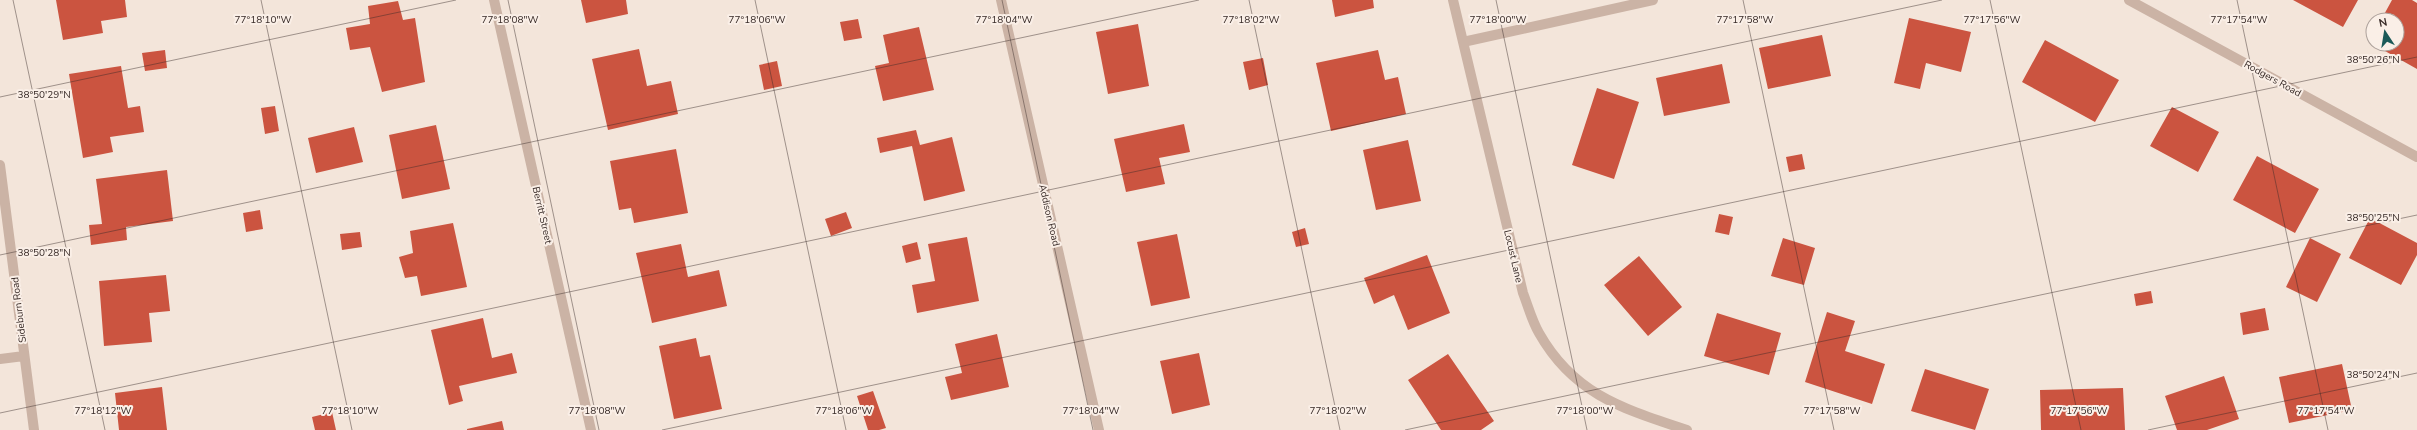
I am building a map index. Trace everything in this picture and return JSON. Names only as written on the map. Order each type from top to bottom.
[{"type":"street","name":"Berritt Street","points":[[494,0],[591,430]]},
{"type":"street","name":"Addison Road","points":[[1001,0],[1099,430]]},
{"type":"street","name":"Locust Lane","points":[[1453,0],[1523,293],[1538,333],[1565,370],[1589,390],[1624,410],[1687,430]]},
{"type":"street","points":[[1463,42],[1653,0]]},
{"type":"street","name":"Rodgers Road","points":[[2129,0],[2417,157]]},
{"type":"street","name":"Sideburn Road","points":[[0,165],[34,430]]},
{"type":"street","points":[[0,358],[24,356]]},
{"type":"building","points":[[56,0],[125,0],[127,17],[101,21],[103,33],[63,40]]},
{"type":"building","points":[[581,0],[626,0],[628,14],[586,23]]},
{"type":"building","points":[[1332,0],[1373,0],[1374,8],[1335,17]]},
{"type":"building","points":[[2293,0],[2358,0],[2343,27]]},
{"type":"building","points":[[2392,0],[2412,0],[2417,3],[2417,69],[2387,52],[2405,52],[2405,12],[2385,12]]},
{"type":"building","points":[[398,1],[403,20],[415,18],[425,82],[382,92],[370,47],[350,50],[346,28],[370,24],[368,6]]},
{"type":"building","points":[[1909,18],[1971,32],[1961,72],[1926,63],[1920,89],[1894,83]]},
{"type":"building","points":[[858,19],[862,38],[844,41],[840,22]]},
{"type":"building","points":[[1138,24],[1149,86],[1108,94],[1096,32]]},
{"type":"building","points":[[919,27],[934,90],[883,101],[875,66],[889,63],[883,35]]},
{"type":"building","points":[[1822,35],[1831,76],[1768,89],[1759,48]]},
{"type":"building","points":[[2045,40],[2119,80],[2095,122],[2022,82]]},
{"type":"building","points":[[639,49],[647,86],[671,81],[678,114],[608,130],[592,59]]},
{"type":"building","points":[[165,50],[167,68],[145,71],[142,53]]},
{"type":"building","points":[[1378,50],[1385,80],[1398,77],[1406,114],[1331,131],[1316,63]]},
{"type":"building","points":[[1263,58],[1268,85],[1249,90],[1243,62]]},
{"type":"building","points":[[777,61],[782,86],[764,90],[759,65]]},
{"type":"building","points":[[1722,64],[1730,103],[1664,116],[1656,78]]},
{"type":"building","points":[[121,66],[128,108],[140,106],[144,132],[110,137],[113,152],[83,158],[69,74]]},
{"type":"building","points":[[1597,88],[1639,102],[1614,179],[1572,165]]},
{"type":"building","points":[[275,106],[279,131],[265,134],[261,108]]},
{"type":"building","points":[[2172,107],[2219,132],[2198,172],[2150,146]]},
{"type":"building","points":[[1184,124],[1190,152],[1159,158],[1165,184],[1126,192],[1114,139]]},
{"type":"building","points":[[436,125],[450,189],[402,199],[389,135]]},
{"type":"building","points":[[354,127],[363,162],[316,173],[308,138]]},
{"type":"building","points":[[916,130],[920,145],[952,137],[965,191],[924,201],[912,146],[880,153],[877,138]]},
{"type":"building","points":[[1408,140],[1421,201],[1376,210],[1363,150]]},
{"type":"building","points":[[676,149],[688,213],[634,223],[631,208],[619,210],[610,161]]},
{"type":"building","points":[[1802,154],[1805,169],[1789,172],[1786,157]]},
{"type":"building","points":[[2257,156],[2319,189],[2295,233],[2233,200]]},
{"type":"building","points":[[167,170],[173,221],[126,227],[127,240],[91,245],[89,225],[102,224],[96,179]]},
{"type":"building","points":[[260,210],[263,229],[246,232],[243,213]]},
{"type":"building","points":[[846,212],[852,228],[831,236],[825,219]]},
{"type":"building","points":[[1719,214],[1733,217],[1729,235],[1715,232]]},
{"type":"building","points":[[2370,218],[2417,243],[2417,255],[2401,285],[2349,258]]},
{"type":"building","points":[[453,223],[467,287],[421,296],[417,276],[405,278],[399,257],[413,253],[410,231]]},
{"type":"building","points":[[1305,228],[1309,244],[1296,247],[1292,232]]},
{"type":"building","points":[[360,232],[362,247],[342,250],[340,234]]},
{"type":"building","points":[[1177,234],[1190,298],[1151,306],[1137,242]]},
{"type":"building","points":[[967,237],[979,301],[917,313],[912,285],[935,281],[928,244]]},
{"type":"building","points":[[1783,238],[1815,248],[1804,285],[1771,276]]},
{"type":"building","points":[[2310,238],[2341,254],[2317,302],[2286,287]]},
{"type":"building","points":[[917,242],[921,259],[906,263],[902,246]]},
{"type":"building","points":[[681,244],[688,277],[719,270],[727,306],[652,323],[636,253]]},
{"type":"building","points":[[1427,255],[1450,313],[1408,330],[1394,295],[1374,304],[1364,278]]},
{"type":"building","points":[[1639,256],[1682,307],[1648,336],[1604,285]]},
{"type":"building","points":[[166,275],[170,311],[149,313],[152,342],[104,346],[99,281]]},
{"type":"building","points":[[2151,291],[2153,303],[2136,306],[2134,294]]},
{"type":"building","points":[[2265,308],[2269,330],[2243,335],[2240,313]]},
{"type":"building","points":[[1827,312],[1855,321],[1845,351],[1885,364],[1872,404],[1805,382]]},
{"type":"building","points":[[1717,313],[1781,333],[1769,375],[1704,356]]},
{"type":"building","points":[[483,318],[492,358],[512,353],[517,373],[459,386],[463,401],[449,405],[431,330]]},
{"type":"building","points":[[997,334],[1009,387],[951,400],[945,377],[962,373],[955,344]]},
{"type":"building","points":[[696,338],[700,357],[710,355],[722,409],[674,419],[659,346]]},
{"type":"building","points":[[1199,353],[1210,405],[1172,414],[1160,361]]},
{"type":"building","points":[[1448,354],[1494,421],[1481,430],[1441,430],[1408,380]]},
{"type":"building","points":[[2342,364],[2352,410],[2289,423],[2279,377]]},
{"type":"building","points":[[1925,369],[1989,389],[1975,430],[1911,411]]},
{"type":"building","points":[[2224,376],[2239,419],[2207,430],[2177,430],[2165,396]]},
{"type":"building","points":[[162,387],[167,430],[119,430],[115,393]]},
{"type":"building","points":[[2123,388],[2125,430],[2041,430],[2040,390]]},
{"type":"building","points":[[873,391],[886,428],[879,430],[868,430],[857,396]]},
{"type":"building","points":[[332,412],[336,430],[315,430],[312,417]]},
{"type":"building","points":[[502,421],[504,430],[467,430],[467,429]]}]
